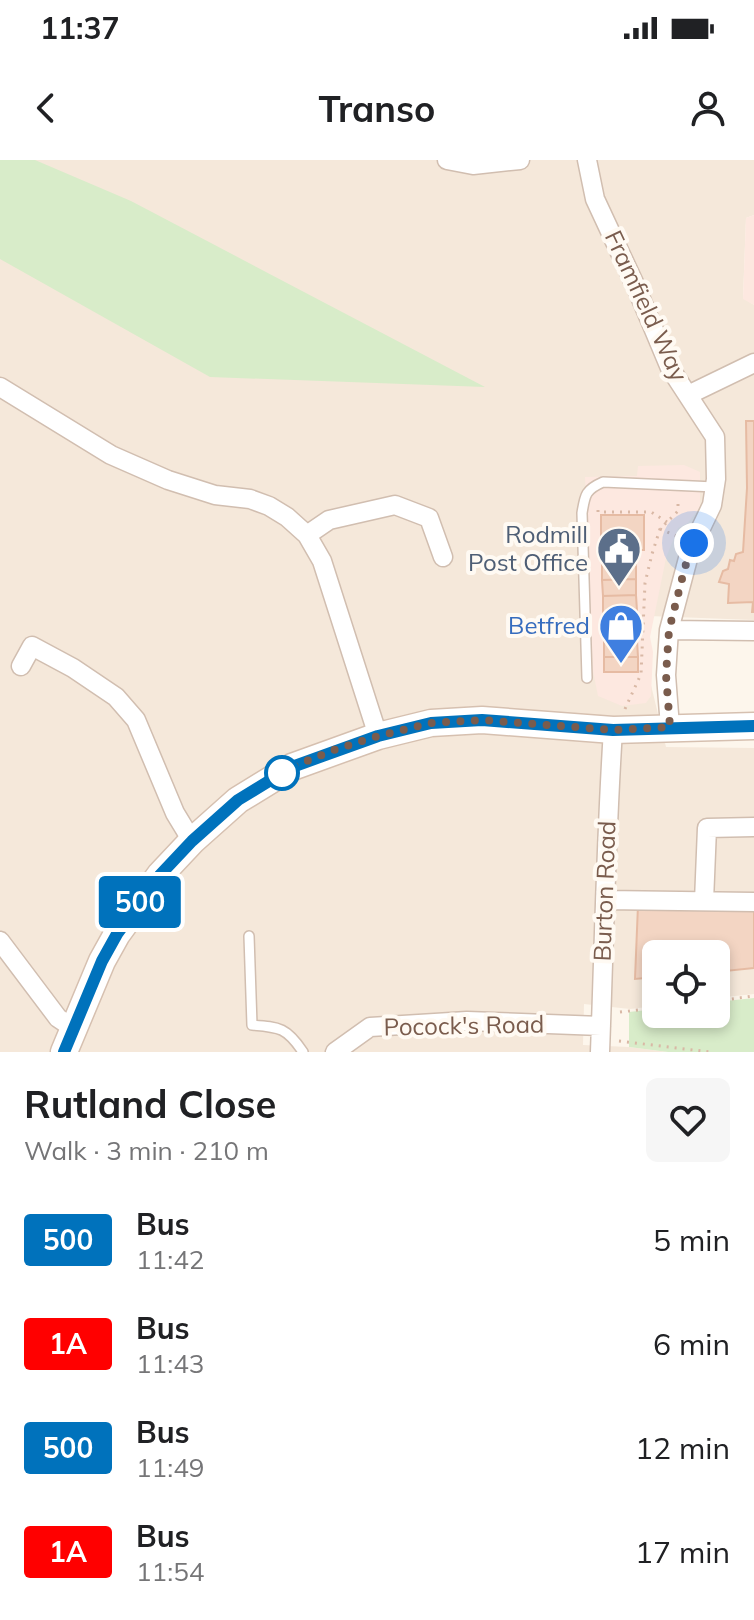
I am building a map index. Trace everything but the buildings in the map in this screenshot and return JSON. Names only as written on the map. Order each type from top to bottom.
[{"type":"street","points":[[447,160],[473,165],[520,160]]},
{"type":"street","name":"Framfield Way","points":[[587,160],[595,199],[670,368],[715,437],[712,505],[690,551],[660,629],[670,727]]},
{"type":"street","points":[[688,395],[754,363]]},
{"type":"street","points":[[0,387],[111,455],[168,480],[215,495],[250,499],[269,506],[307,535],[322,561],[378,736]]},
{"type":"street","points":[[307,535],[329,520],[395,505],[429,518],[443,557]]},
{"type":"street","points":[[660,629],[754,631]]},
{"type":"street","points":[[21,666],[32,646],[73,668],[116,697],[136,720],[175,813],[192,841]]},
{"type":"street","points":[[69,1040],[102,961],[117,934],[160,875],[238,800],[292,767],[378,736],[431,723],[482,720],[619,729],[754,726]]},
{"type":"street","name":"Burton Road","points":[[601,1032],[607,815],[619,729]]},
{"type":"street","points":[[704,901],[701,826],[754,827]]},
{"type":"street","points":[[606,900],[754,902]]},
{"type":"street","points":[[0,941],[58,1018],[69,1040]]},
{"type":"street","name":"Pocock's Road","points":[[335,1052],[370,1027],[467,1021],[601,1032]]},
{"type":"lane","points":[[587,678],[582,513],[591,487],[603,482],[715,487]]},
{"type":"lane","points":[[249,936],[252,1025],[278,1027],[294,1038],[303,1052]]},
{"type":"path","points":[[619,729],[641,674],[645,583],[660,529],[678,511],[678,499]]},
{"type":"path","points":[[598,510],[651,512],[667,522]]},
{"type":"path","points":[[660,529],[674,535]]},
{"type":"path","points":[[642,629],[660,629]]},
{"type":"path","points":[[642,663],[651,663]]},
{"type":"path","points":[[730,999],[754,996]]},
{"type":"path","points":[[601,1032],[623,1013],[642,1010]]},
{"type":"path","points":[[601,1032],[710,1052]]},
{"type":"shaded area","points":[[0,160],[754,160],[754,215],[746,218],[743,298],[754,305],[754,620],[649,616],[650,681],[666,747],[754,748],[754,994],[730,997],[730,940],[642,940],[642,1008],[584,1004],[583,1045],[668,1052],[0,1052]]},
{"type":"shaded area","points":[[754,215],[754,305],[743,299],[746,218]]},
{"type":"shaded area","points":[[684,465],[700,472],[700,507],[688,523],[678,528],[666,558],[650,637],[653,652],[651,696],[646,703],[622,706],[598,696],[593,671],[585,477],[637,476],[638,466]]},
{"type":"green space","points":[[0,160],[35,160],[131,201],[485,387],[210,377],[0,259]]},
{"type":"green space","points":[[754,998],[754,1052],[668,1052],[629,1047],[629,1012],[642,1011],[642,1028],[730,1028],[730,1001]]},
{"type":"bus line","name":"500","points":[[64,1052],[102,961],[117,934],[160,875],[238,800],[292,767],[378,736],[431,723],[482,720],[613,730],[754,726]]},
{"type":"place","name":"Rodmill Post Office","points":[[619,588]]},
{"type":"place","name":"Betfred","points":[[621,665]]},
{"type":"route","points":[[282,773],[334,750],[431,723],[482,720],[613,730],[670,727],[666,675],[669,630],[694,543]]}]
